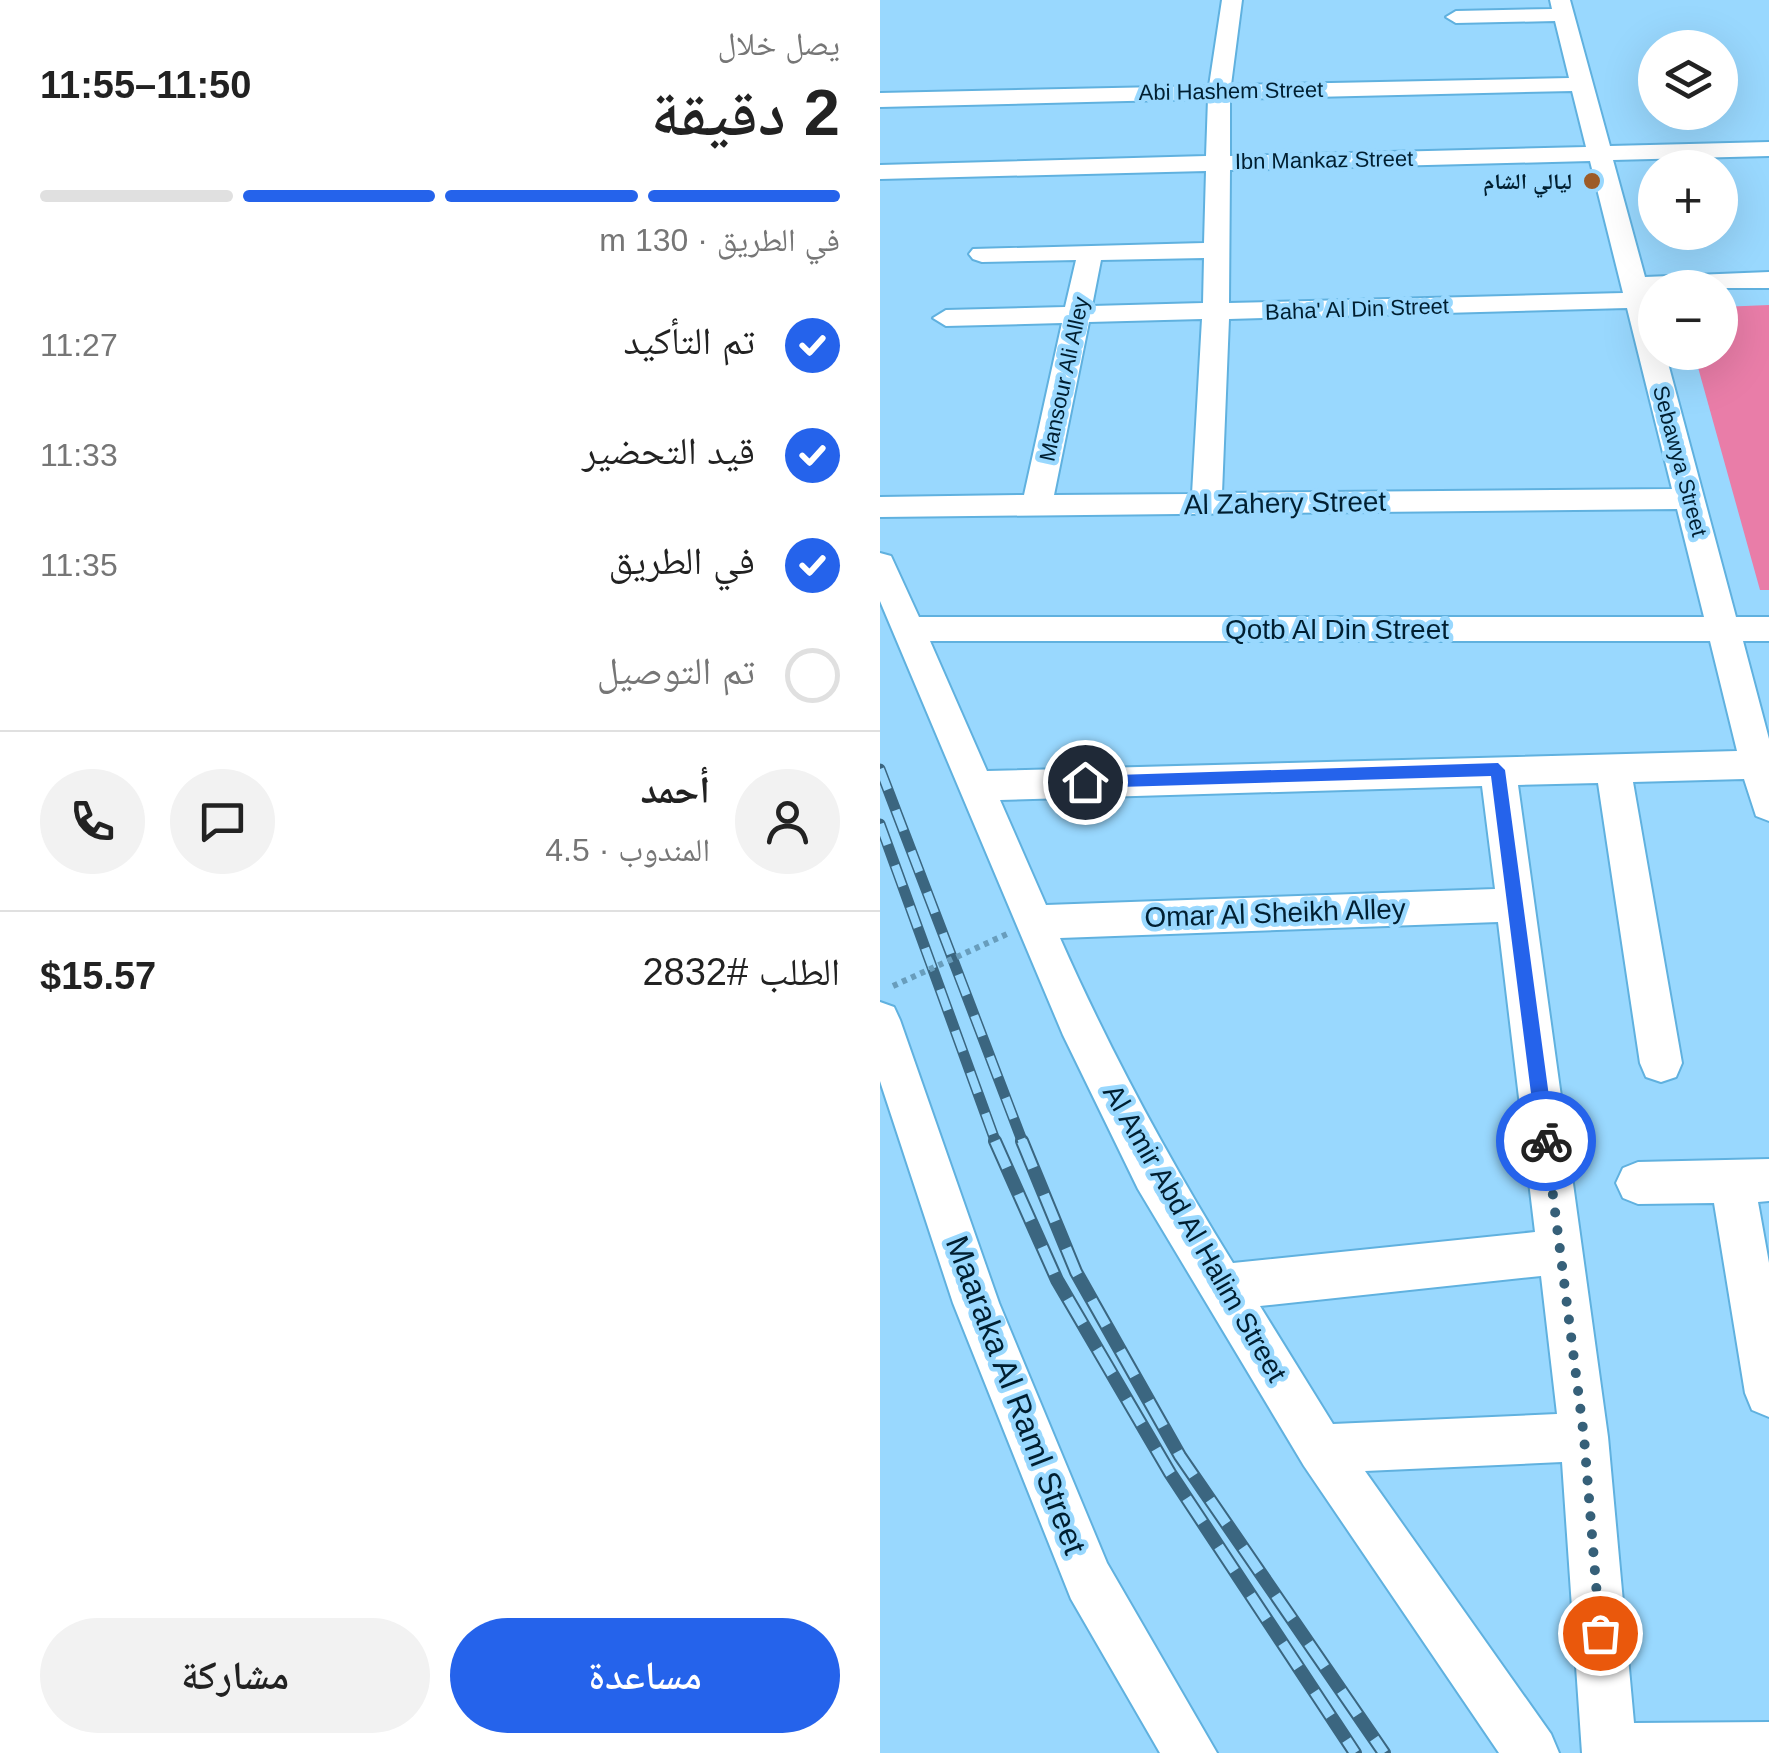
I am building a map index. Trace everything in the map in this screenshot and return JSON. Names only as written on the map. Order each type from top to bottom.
[{"type":"street","points":[[1207,504],[1216,314],[1219,92],[1232,0]]},
{"type":"street","points":[[1456,17],[1562,7]]},
{"type":"street","name":"Sebawya Street","points":[[1562,7],[1723,629],[1764,764],[1769,806]]},
{"type":"street","name":"Abi Hashem Street","points":[[880,100],[1581,84]]},
{"type":"street","name":"Ibn Mankaz Street","points":[[880,172],[1769,149]]},
{"type":"street","points":[[982,254],[1217,250]]},
{"type":"street","name":"Mansour Ali Alley","points":[[1037,506],[1090,252]]},
{"type":"street","name":"Baha' Al Din Street","points":[[946,318],[1216,314],[1635,292],[1769,280]]},
{"type":"street","name":"Al Zahery Street","points":[[880,507],[1690,500]]},
{"type":"street","name":"Al Amir Abd Al Halim Street","points":[[880,564],[972,786],[1021,928],[1083,1035],[1153,1174],[1321,1449],[1454,1647],[1532,1753]]},
{"type":"street","name":"Qotb Al Din Street","points":[[904,629],[1769,629]]},
{"type":"street","points":[[972,786],[1764,764]]},
{"type":"street","points":[[1613,767],[1661,1063]]},
{"type":"street","points":[[1498,770],[1584,1437],[1609,1752],[1769,1749]]},
{"type":"street","name":"Omar Al Sheikh Alley","points":[[1021,928],[1515,905]]},
{"type":"street","name":"Maaraka Al Raml Street","points":[[886,1003],[976,1302],[1089,1581],[1190,1753]]},
{"type":"street","points":[[1638,1182],[1751,1180],[1769,1392]]},
{"type":"street","points":[[1222,1287],[1560,1252]]},
{"type":"street","points":[[1321,1449],[1584,1437]]},
{"type":"path","points":[[886,1003],[1021,928]]},
{"type":"shaded area","points":[[1769,305],[1769,590],[1760,590],[1699,370],[1738,370],[1738,306]]},
{"type":"railway","points":[[880,769],[1023,1143]]},
{"type":"railway","points":[[880,824],[996,1143]]},
{"type":"railway","points":[[995,1141],[1057,1280],[1170,1473],[1355,1753]]},
{"type":"railway","points":[[1022,1141],[1076,1272],[1180,1456],[1384,1753]]},
{"type":"way so far","points":[[1546,1141],[1584,1437],[1600,1633]]},
{"type":"place","name":"ليالي الشام","points":[[1592,181]]},
{"type":"route","points":[[1085,782],[1498,770],[1546,1141]]}]
